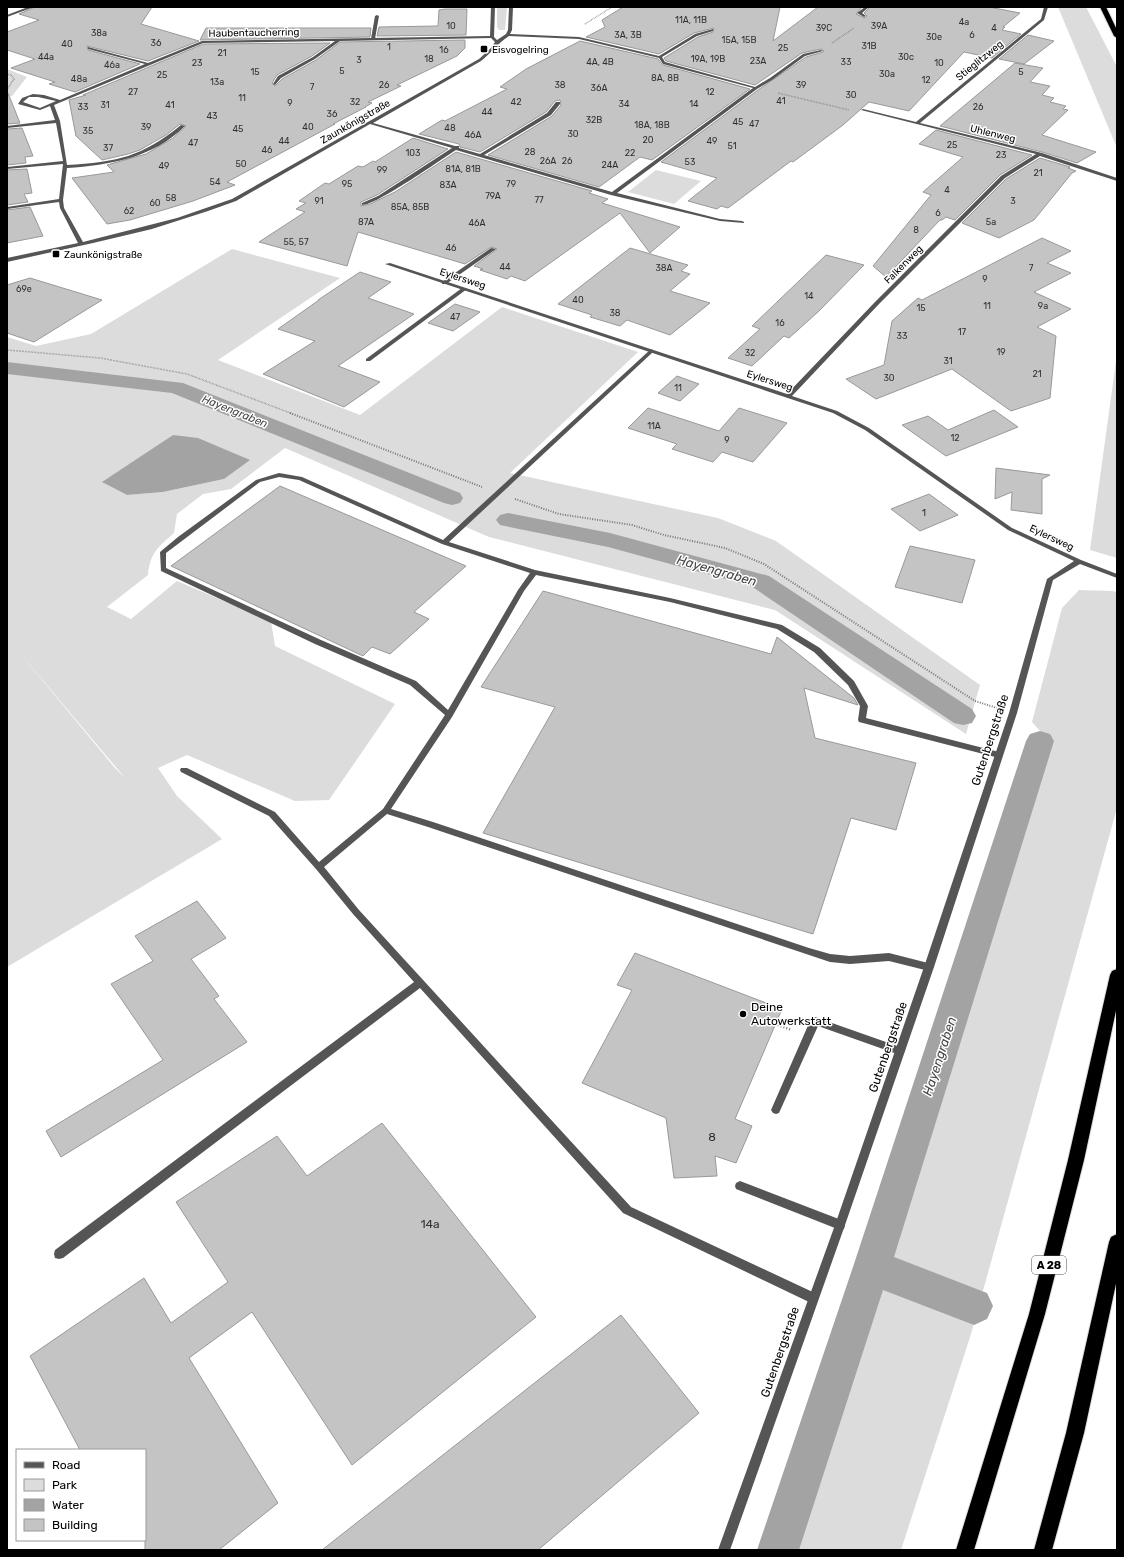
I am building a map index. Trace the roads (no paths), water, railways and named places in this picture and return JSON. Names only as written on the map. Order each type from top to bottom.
[{"type":"highway","points":[[1103,7],[1117,36]]},
{"type":"highway","name":"A 28","points":[[965,1550],[1037,1314],[1076,1160],[1117,975]]},
{"type":"highway","points":[[1043,1550],[1074,1433],[1117,1242]]},
{"type":"street","points":[[7,16],[32,7]]},
{"type":"street","points":[[493,7],[492,38],[497,42]]},
{"type":"street","points":[[511,7],[510,30],[508,35],[564,36],[579,38],[660,57],[664,63],[756,88]]},
{"type":"street","points":[[864,16],[859,13],[867,7]]},
{"type":"street","name":"Stieglitzweg","points":[[917,123],[1043,19],[1046,7]]},
{"type":"street","points":[[373,39],[377,16]]},
{"type":"street","points":[[660,57],[696,35],[712,30]]},
{"type":"street","name":"Zaunkönigstraße","points":[[7,260],[156,227],[197,215],[234,200],[480,60],[492,50],[497,42],[508,35]]},
{"type":"street","name":"Haubentaucherring","points":[[60,101],[40,95],[31,96],[21,100],[20,103],[40,109],[52,105],[202,42],[492,38]]},
{"type":"street","points":[[275,84],[279,77],[314,58],[340,40]]},
{"type":"street","points":[[89,48],[148,64]]},
{"type":"street","points":[[613,194],[756,88],[804,55],[821,51]]},
{"type":"street","points":[[481,156],[549,114],[558,103]]},
{"type":"street","points":[[52,105],[58,121],[64,164],[61,200],[62,208],[81,244]]},
{"type":"street","name":"Uhlenweg","points":[[863,110],[1040,154],[1117,180]]},
{"type":"street","points":[[7,127],[58,121]]},
{"type":"street","points":[[370,123],[457,147],[481,156],[613,194],[720,220],[742,222]]},
{"type":"street","points":[[7,168],[64,164],[102,165],[136,157],[171,137],[184,126]]},
{"type":"street","points":[[364,204],[380,197],[457,147]]},
{"type":"street","name":"Falkenweg","points":[[788,396],[877,303],[1003,177],[1040,154]]},
{"type":"street","points":[[7,208],[61,200]]},
{"type":"street","points":[[444,283],[493,249]]},
{"type":"street","name":"Eylersweg","points":[[388,264],[835,412],[867,429],[1010,529],[1079,561],[1117,576]]},
{"type":"street","points":[[368,360],[464,289]]},
{"type":"street","points":[[444,542],[652,351]]},
{"type":"street","points":[[449,715],[413,683],[318,642],[163,569],[163,552],[258,481],[279,475],[300,478],[444,542],[534,572],[670,600],[779,627],[817,650],[851,683],[864,706],[862,720],[999,755]]},
{"type":"street","name":"Gutenbergstraße","points":[[724,1550],[840,1225],[929,967],[1013,713],[1050,579],[1079,561]]},
{"type":"street","points":[[319,867],[386,811],[449,715],[521,590],[534,572]]},
{"type":"street","points":[[184,770],[272,814],[356,912],[627,1210],[813,1298]]},
{"type":"street","points":[[386,811],[430,824],[809,952],[830,958],[850,960],[889,957],[929,967]]},
{"type":"street","points":[[59,1254],[420,983]]},
{"type":"street","points":[[776,1110],[815,1021],[900,1051]]},
{"type":"street","points":[[740,1186],[840,1225]]},
{"type":"water","points":[[173,435],[198,438],[250,460],[224,479],[163,492],[127,495],[102,482]]},
{"type":"waterway","name":"Hayengraben","points":[[7,368],[176,387],[452,498]]},
{"type":"waterway","name":"Hayengraben","points":[[508,520],[610,540],[760,581],[963,716]]},
{"type":"waterway","name":"Hayengraben","points":[[872,1267],[1040,741]]},
{"type":"waterway","points":[[778,1550],[872,1267]]},
{"type":"waterway","name":"Hayengraben","points":[[872,1267],[974,1306]]},
{"type":"place","name":"Eisvogelring","points":[[484,49]]},
{"type":"place","name":"Zaunkönigstraße","points":[[56,254]]},
{"type":"place","name":"Deine Autowerkstatt","points":[[743,1014]]}]
